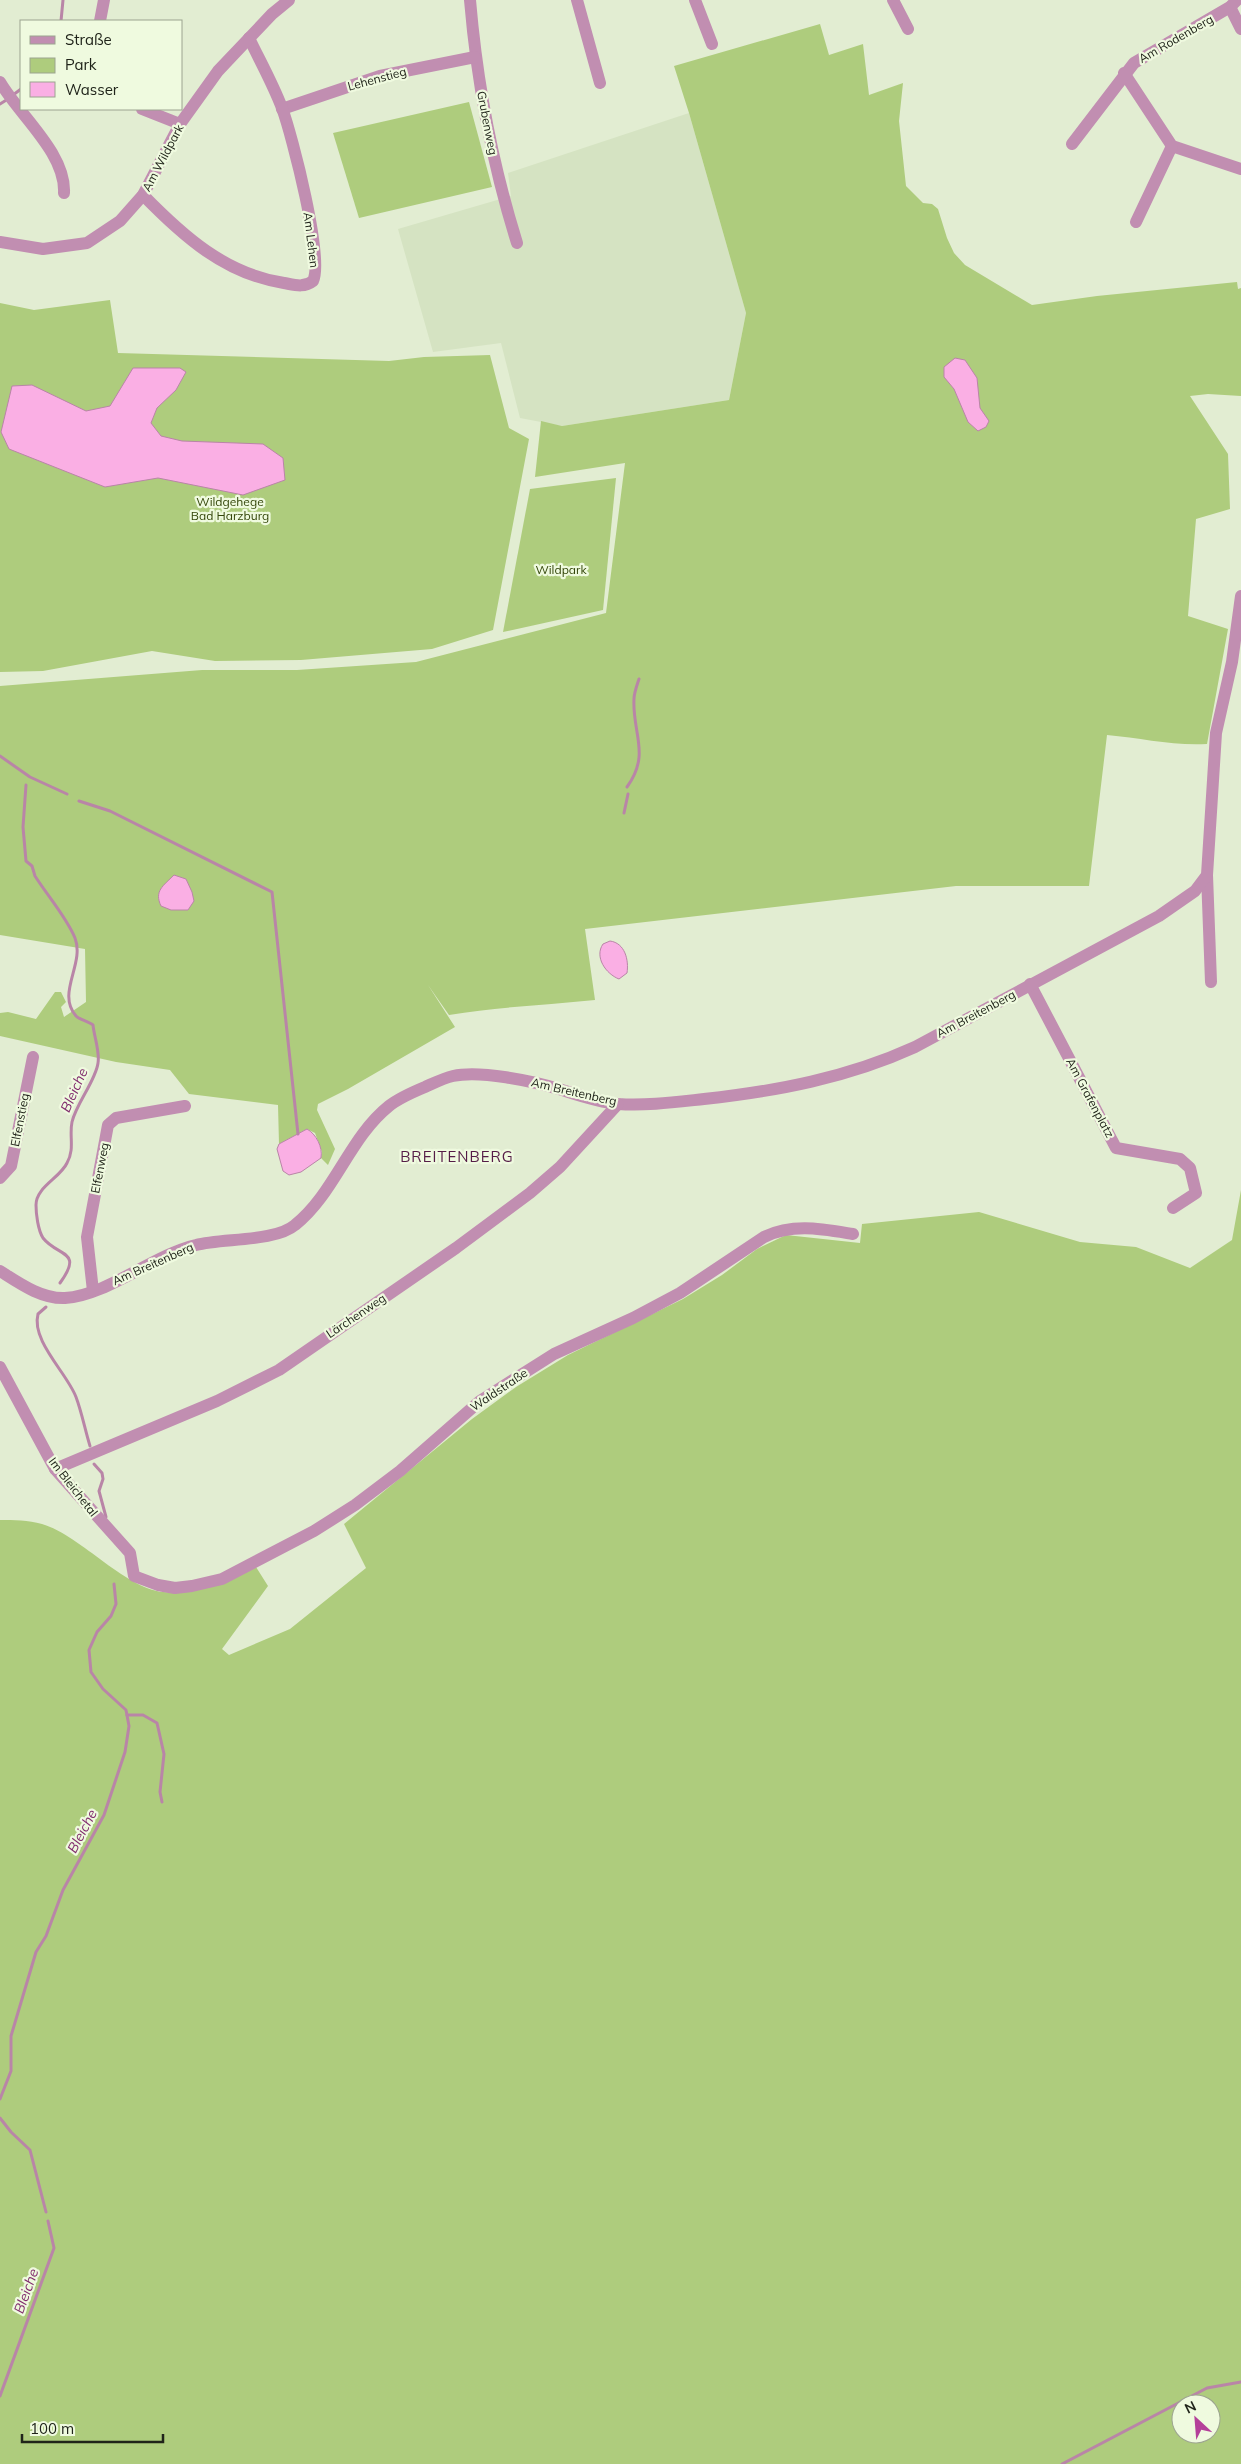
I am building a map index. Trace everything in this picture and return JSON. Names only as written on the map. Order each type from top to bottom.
[{"type":"street","points":[[100,20],[104,0]]},
{"type":"street","name":"Am Wildpark","points":[[0,242],[43,249],[87,243],[120,221],[143,195],[180,124],[218,71],[272,14],[289,0]]},
{"type":"street","name":"Grubenweg","points":[[470,0],[475,57],[501,191],[517,243]]},
{"type":"street","points":[[577,0],[600,84]]},
{"type":"street","points":[[694,0],[712,44]]},
{"type":"street","points":[[893,0],[908,29]]},
{"type":"street","name":"Am Rodenberg","points":[[1072,144],[1124,73],[1134,63],[1234,4],[1241,29]]},
{"type":"street","name":"Am Lehen","points":[[143,195],[182,233],[202,249],[225,263],[275,282],[301,286],[308,285],[315,278],[312,234],[299,166],[282,109],[249,38]]},
{"type":"street","name":"Lehenstieg","points":[[282,109],[380,76],[475,57]]},
{"type":"street","points":[[1124,73],[1172,146],[1241,169]]},
{"type":"street","points":[[5,92],[42,137],[64,182],[64,193]]},
{"type":"street","points":[[145,110],[180,124]]},
{"type":"street","points":[[1136,222],[1172,146]]},
{"type":"street","points":[[1211,982],[1207,875],[1216,734],[1232,662],[1241,596]]},
{"type":"street","name":"Am Breitenberg","points":[[0,1271],[24,1286],[47,1296],[63,1298],[93,1291],[190,1246],[250,1238],[294,1227],[324,1196],[374,1120],[391,1104],[454,1076],[508,1078],[538,1083],[600,1101],[618,1104],[682,1101],[744,1095],[842,1075],[877,1064],[915,1047],[1173,908],[1195,891],[1207,875]]},
{"type":"street","name":"Am Grafenplatz","points":[[1030,984],[1116,1148],[1180,1159],[1190,1168],[1196,1193],[1173,1208]]},
{"type":"street","name":"Elfenstieg","points":[[0,1178],[11,1166],[33,1057]]},
{"type":"street","name":"Lärchenweg","points":[[55,1468],[217,1400],[279,1370],[456,1248],[530,1193],[560,1167],[618,1104]]},
{"type":"street","name":"Elfenweg","points":[[93,1291],[87,1237],[108,1125],[116,1118],[185,1106]]},
{"type":"street","name":"Waldstraße","points":[[134,1576],[158,1585],[176,1588],[222,1578],[314,1532],[354,1505],[400,1471],[480,1401],[538,1364],[554,1354],[633,1318],[680,1293],[764,1237],[777,1231],[791,1228],[821,1229],[853,1234]]},
{"type":"street","name":"Im Bleichetal","points":[[0,1367],[55,1468],[130,1553],[134,1576]]},
{"type":"shaded area","points":[[689,113],[746,313],[729,400],[562,426],[520,418],[501,343],[433,352],[398,229],[511,196],[508,173]]},
{"type":"green space","points":[[820,24],[829,55],[863,44],[869,95],[903,83],[899,121],[906,186],[923,203],[932,204],[938,209],[954,253],[965,265],[1032,305],[1097,296],[1237,282],[1238,289],[1241,288],[1241,396],[1208,394],[1190,396],[1228,454],[1230,509],[1196,519],[1188,616],[1228,629],[1207,744],[1169,743],[1107,735],[1089,886],[956,886],[585,929],[595,1000],[449,1015],[428,985],[455,1027],[348,1089],[318,1104],[317,1110],[335,1149],[328,1165],[321,1158],[322,1152],[315,1133],[307,1129],[279,1144],[278,1105],[189,1094],[170,1070],[116,1062],[0,1036],[0,1013],[8,1012],[36,1019],[55,992],[61,992],[66,1002],[61,1007],[64,1017],[86,1002],[85,949],[0,935],[0,686],[202,670],[297,670],[416,662],[606,613],[625,463],[535,477],[541,421],[562,426],[729,400],[746,313],[674,66]]},
{"type":"green space","points":[[469,102],[492,187],[359,218],[333,133]]},
{"type":"green space","name":"Wildgehege Bad Harzburg","points":[[110,300],[118,353],[389,361],[424,357],[490,355],[509,428],[529,439],[493,630],[432,649],[301,660],[215,661],[152,651],[43,671],[0,672],[0,303],[34,310]]},
{"type":"green space","name":"Wildpark","points":[[616,478],[603,610],[503,632],[530,489]]},
{"type":"green space","points":[[1241,1190],[1241,2464],[0,2464],[0,1520],[32,1522],[58,1531],[74,1540],[124,1576],[157,1591],[178,1591],[256,1567],[268,1586],[222,1649],[229,1655],[290,1629],[366,1568],[344,1524],[472,1419],[516,1387],[568,1355],[683,1299],[722,1275],[757,1249],[786,1235],[860,1243],[862,1224],[979,1212],[1080,1242],[1136,1247],[1190,1268],[1232,1240]]},
{"type":"water","points":[[955,358],[965,360],[977,378],[980,408],[989,421],[986,427],[978,431],[968,422],[954,389],[944,377],[944,367]]},
{"type":"water","points":[[133,368],[180,368],[186,372],[176,390],[157,408],[151,423],[161,436],[182,441],[263,444],[283,458],[285,480],[243,495],[158,478],[105,487],[9,449],[1,432],[12,386],[32,385],[86,411],[110,406]]},
{"type":"water","points":[[174,875],[186,879],[192,892],[194,901],[188,910],[171,910],[161,906],[159,901],[159,892]]},
{"type":"water","points":[[610,941],[619,945],[625,953],[627,973],[619,979],[606,969],[601,959],[600,954],[603,944]]},
{"type":"water","points":[[307,1129],[318,1141],[321,1158],[301,1172],[289,1175],[283,1171],[277,1149],[279,1144]]},
{"type":"waterway","name":"Bleiche","points":[[61,20],[63,0]]},
{"type":"waterway","name":"Bleiche","points":[[13,95],[20,90]]},
{"type":"waterway","name":"Bleiche","points":[[0,104],[8,99]]},
{"type":"waterway","points":[[627,787],[638,764],[639,743],[634,699],[639,679]]},
{"type":"waterway","name":"Bleiche","points":[[0,756],[30,777],[67,794]]},
{"type":"waterway","name":"Bleiche","points":[[26,785],[23,827],[26,861],[32,866],[35,876],[62,915],[75,938],[77,958],[69,998],[76,1016],[93,1025],[98,1054],[96,1070],[72,1122],[71,1153],[67,1163],[40,1193],[36,1205],[37,1217],[43,1238],[69,1259],[70,1265],[60,1283]]},
{"type":"waterway","points":[[624,813],[628,794]]},
{"type":"waterway","points":[[79,801],[110,811],[272,892],[298,1134]]},
{"type":"waterway","name":"Bleiche","points":[[46,1307],[38,1314],[37,1324],[40,1335],[51,1357],[76,1397],[90,1446]]},
{"type":"waterway","name":"Bleiche","points":[[94,1464],[102,1473],[103,1479],[99,1491],[106,1517]]},
{"type":"waterway","name":"Bleiche","points":[[0,2099],[11,2071],[11,2036],[36,1952],[46,1936],[63,1890],[104,1815],[125,1752],[129,1726],[126,1710],[103,1689],[91,1672],[89,1650],[97,1632],[111,1616],[116,1604],[114,1584]]},
{"type":"waterway","points":[[127,1715],[143,1715],[157,1723],[164,1754],[160,1792],[162,1802]]},
{"type":"waterway","name":"Bleiche","points":[[0,2118],[11,2132],[30,2150],[46,2212]]},
{"type":"waterway","name":"Bleiche","points":[[0,2396],[54,2248],[48,2221]]},
{"type":"waterway","points":[[1062,2464],[1207,2388],[1241,2382]]},
{"type":"district","name":"BREITENBERG","points":[[457,1157]]}]
